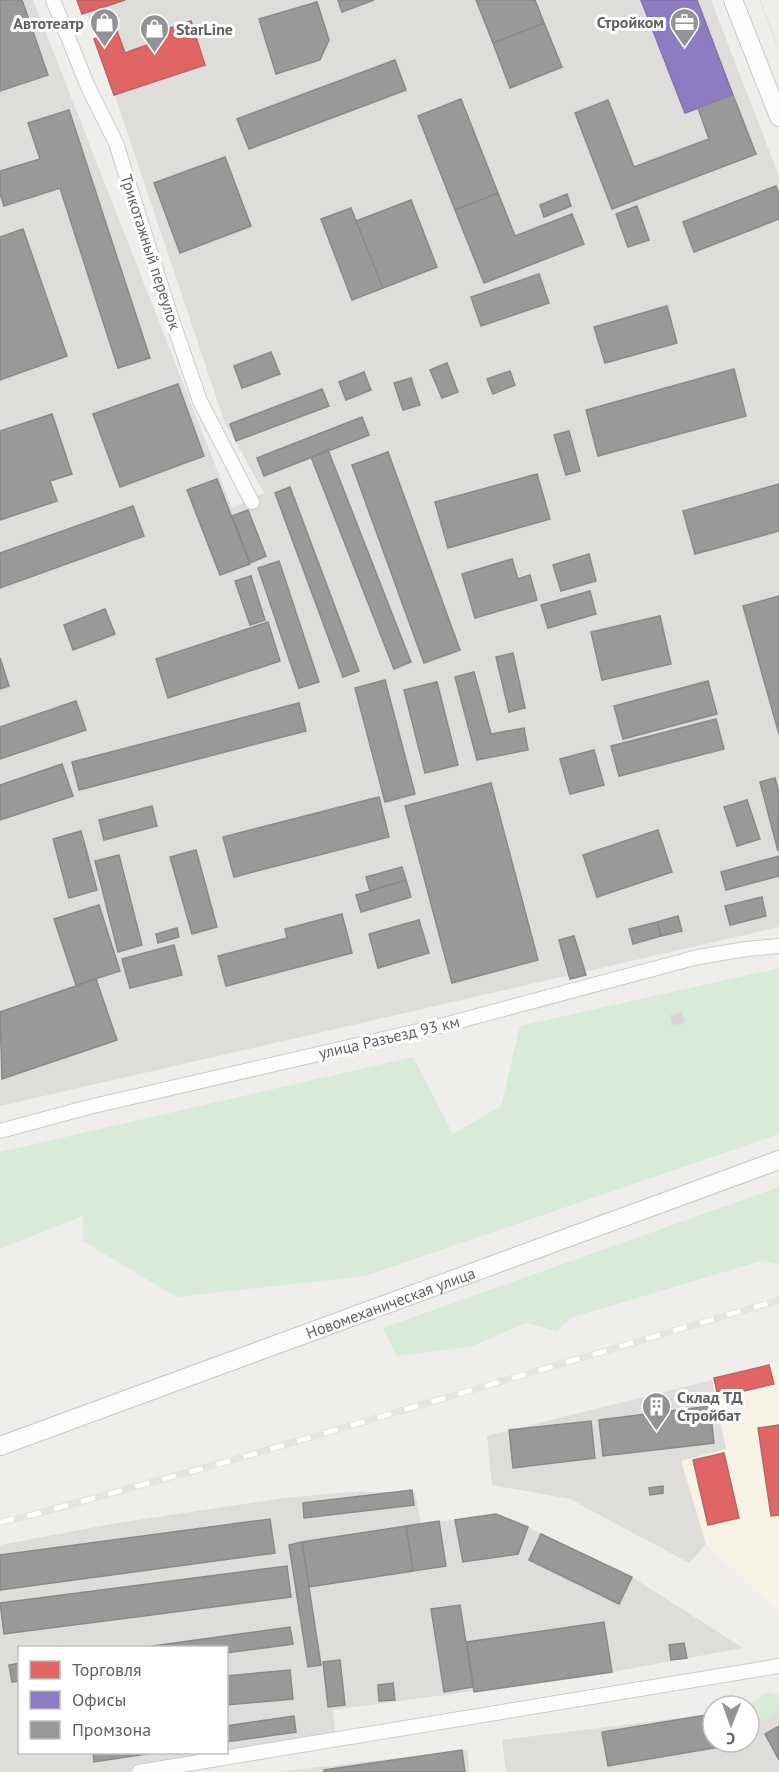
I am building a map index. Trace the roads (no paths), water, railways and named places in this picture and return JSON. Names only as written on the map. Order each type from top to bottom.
[{"type":"main road","points":[[733,0],[779,117]]},
{"type":"main road","name":"Новомеханическая улица","points":[[0,1446],[779,1160]]},
{"type":"street","name":"Трикотажный переулок","points":[[53,0],[88,87],[116,143],[200,401],[252,502]]},
{"type":"street","name":"улица Разъезд 93 км","points":[[0,1131],[89,1107],[444,1025],[698,957],[779,946]]},
{"type":"street","points":[[139,1772],[779,1666]]},
{"type":"tram line","points":[[760,0],[779,50]]},
{"type":"railway","points":[[0,1522],[233,1460],[779,1300]]},
{"type":"place","name":"Автотеатр","points":[[105,48]]},
{"type":"place","name":"Стройком","points":[[685,48]]},
{"type":"place","name":"StarLine","points":[[155,54]]},
{"type":"place","name":"Склад ТД Стройбат","points":[[656,1432]]}]
